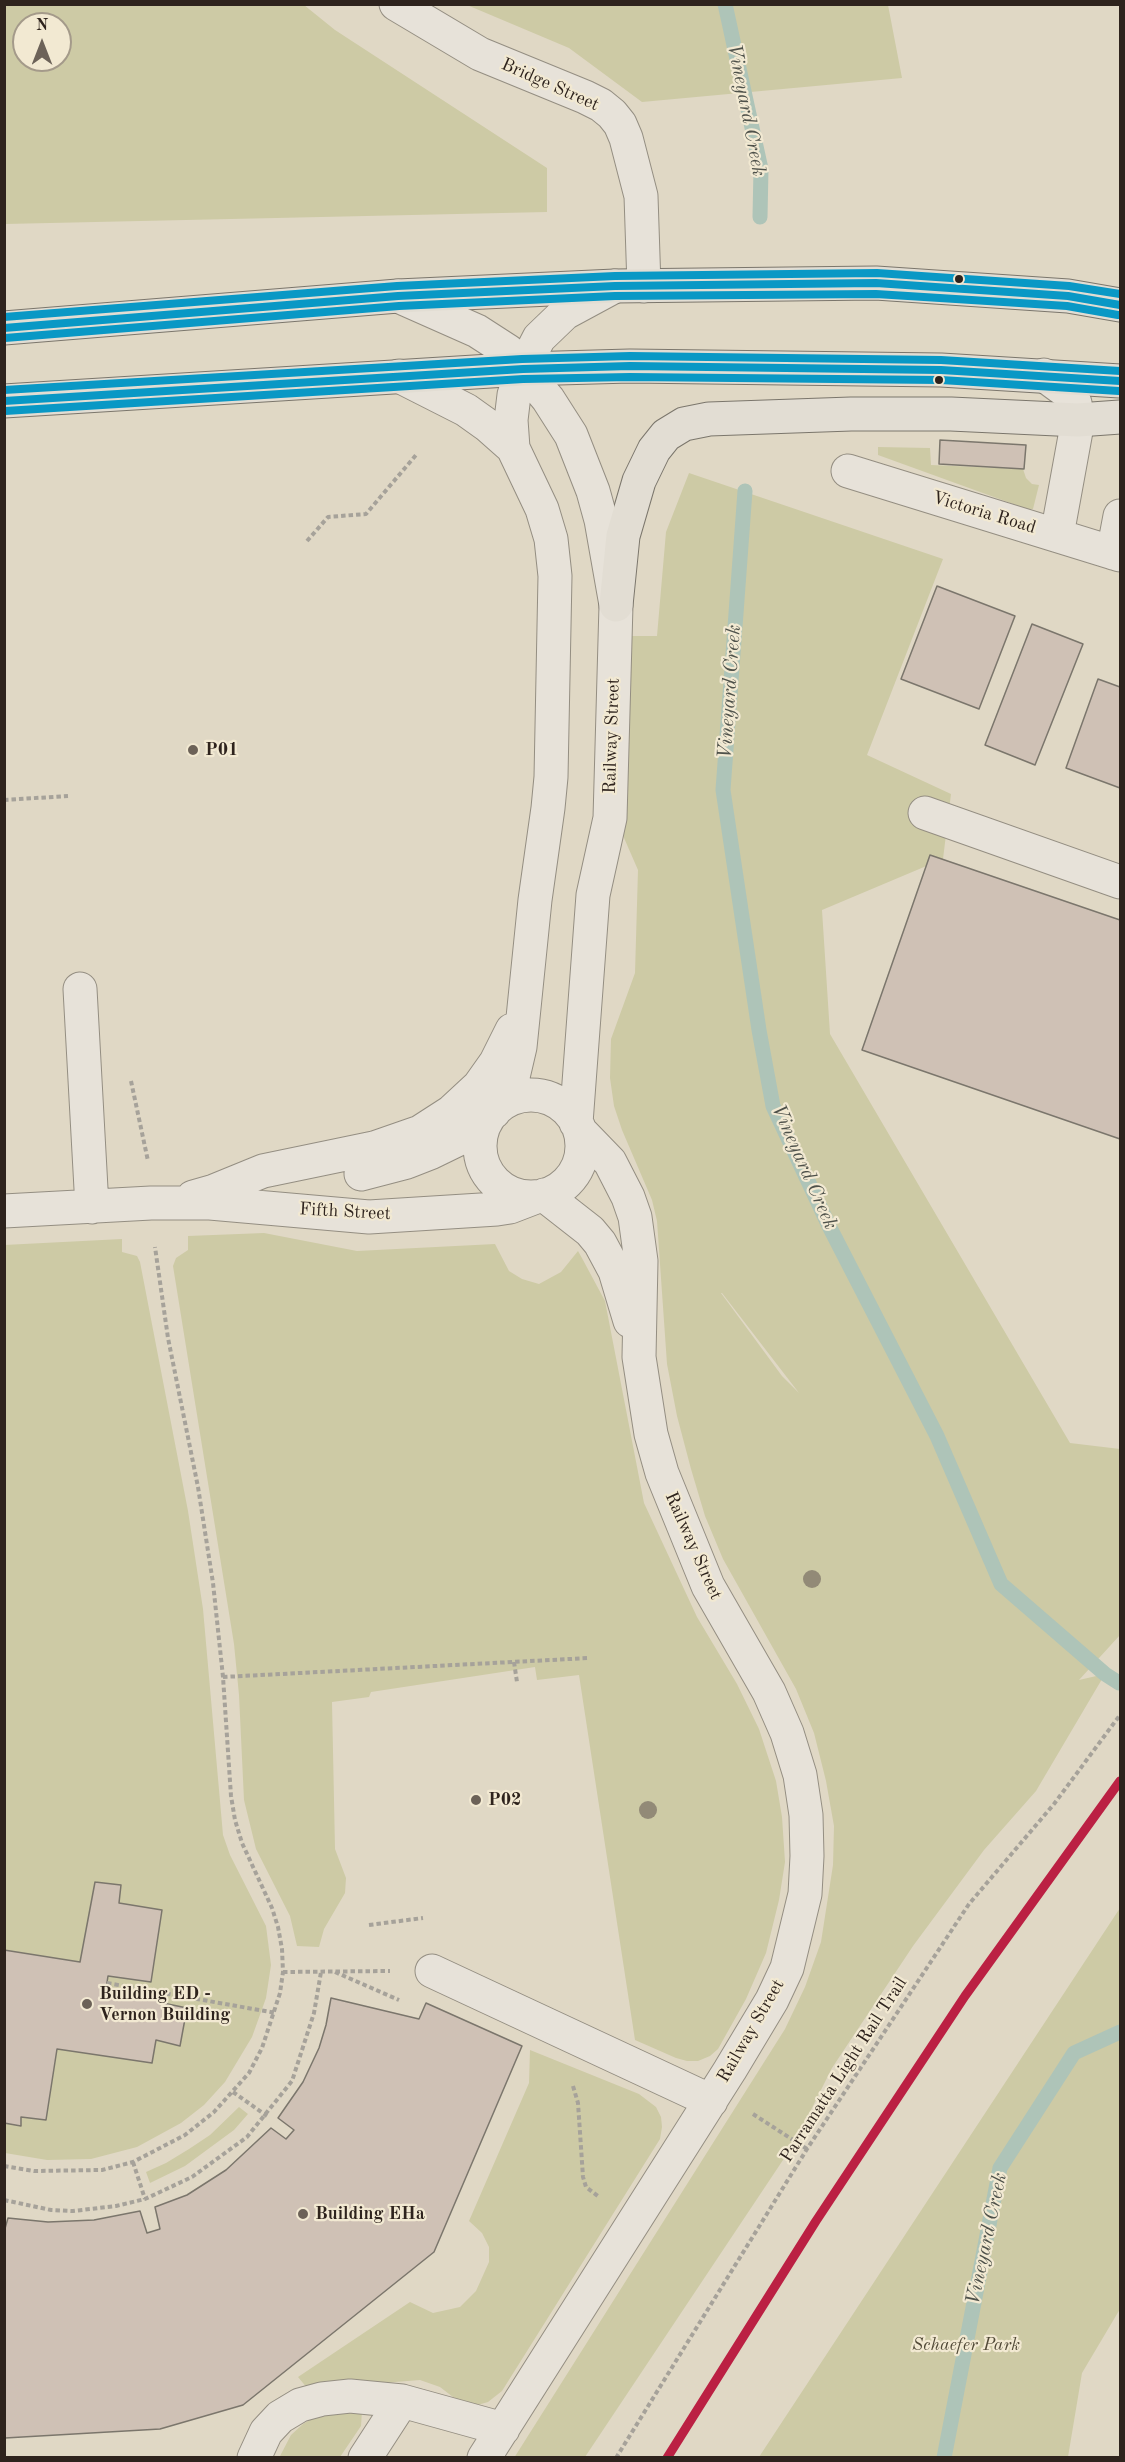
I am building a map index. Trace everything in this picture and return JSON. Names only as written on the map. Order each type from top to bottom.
[{"type":"highway","points":[[4,328],[398,296],[630,286],[876,283],[1068,296],[1120,305]]},
{"type":"highway","points":[[4,402],[399,376],[630,366],[814,367],[1044,375],[1120,381]]},
{"type":"highway","points":[[616,605],[623,536],[639,481],[654,450],[666,435],[684,424],[709,419],[850,414],[951,414],[1078,420],[1120,417]]},
{"type":"street","name":"Bridge Street","points":[[396,4],[480,54],[585,97],[612,114],[620,124],[626,138],[641,196],[630,286]]},
{"type":"street","points":[[513,448],[514,395],[539,338],[552,324],[577,306],[630,286]]},
{"type":"street","name":"Railway Street","points":[[398,296],[477,331],[498,343],[524,369],[561,418],[578,449],[601,520],[616,605],[610,818],[593,895],[578,1127],[610,1162],[628,1197],[634,1216],[641,1262],[639,1357]]},
{"type":"street","points":[[1044,375],[1070,394],[1075,403],[1078,420],[1057,535]]},
{"type":"street","points":[[399,376],[466,410],[487,424],[513,448],[542,509],[550,538],[555,576],[550,777],[517,1062],[507,1089],[490,1117],[480,1141],[482,1162],[486,1171],[500,1186],[518,1196],[540,1196],[557,1190],[568,1182],[576,1171],[581,1151],[578,1127],[564,1107],[555,1101],[535,1095],[514,1098],[503,1103],[490,1117]]},
{"type":"street","name":"Victoria Road","points":[[848,471],[1117,554]]},
{"type":"street","points":[[1117,554],[1120,516]]},
{"type":"street","points":[[925,813],[1120,882]]},
{"type":"street","points":[[80,989],[92,1207]]},
{"type":"street","points":[[188,1198],[214,1191],[271,1168],[394,1143],[428,1127],[458,1106],[479,1086],[496,1062],[524,1005]]},
{"type":"street","name":"Fifth Street","points":[[4,1211],[151,1203],[287,1186],[380,1170],[430,1153],[469,1134],[490,1117]]},
{"type":"street","name":"Railway Street","points":[[484,2457],[711,2101],[772,2000],[787,1968],[805,1894],[807,1856],[806,1815],[800,1775],[787,1733],[769,1692],[708,1586],[662,1473],[651,1434],[639,1357],[621,1286],[608,1256],[590,1232],[540,1196]]},
{"type":"street","name":"Fifth Street","points":[[151,1203],[210,1203],[369,1216],[497,1209],[510,1207],[540,1196]]},
{"type":"street","points":[[432,1971],[711,2101]]},
{"type":"street","points":[[254,2457],[266,2432],[280,2417],[300,2405],[322,2399],[350,2396],[402,2401],[503,2429]]},
{"type":"street","points":[[365,2457],[402,2401]]},
{"type":"path","points":[[307,541],[328,517],[366,514],[417,454]]},
{"type":"path","points":[[4,801],[68,796]]},
{"type":"path","points":[[131,1078],[149,1165]]},
{"type":"path","points":[[4,2166],[34,2171],[102,2170],[133,2162],[185,2135],[214,2112],[249,2073],[276,2013],[283,1972],[278,1927],[272,1908],[242,1843],[235,1820],[231,1796],[224,1677],[206,1537],[168,1338],[154,1243]]},
{"type":"path","points":[[224,1677],[589,1658]]},
{"type":"path","points":[[514,1662],[517,1682]]},
{"type":"path","name":"Parramatta Light Rail Trail","points":[[616,2457],[807,2149],[969,1904],[1054,1804],[1120,1715]]},
{"type":"path","points":[[369,1925],[423,1918]]},
{"type":"path","points":[[283,1972],[432,1971]]},
{"type":"path","points":[[4,2200],[51,2210],[73,2211],[116,2206],[145,2199],[192,2176],[247,2137],[267,2116],[292,2081],[314,2013],[321,1972]]},
{"type":"path","points":[[334,1972],[400,2000]]},
{"type":"path","points":[[107,1983],[276,2013]]},
{"type":"path","points":[[569,2079],[576,2093],[586,2187],[592,2193],[636,2219]]},
{"type":"path","points":[[233,2092],[267,2116]]},
{"type":"path","points":[[747,2123],[753,2113],[807,2149]]},
{"type":"path","points":[[133,2162],[145,2199]]},
{"type":"green space","points":[[4,5],[304,5],[335,30],[547,168],[547,212],[5,224]]},
{"type":"green space","points":[[467,5],[888,5],[902,78],[642,102],[569,48]]},
{"type":"green space","points":[[878,447],[930,448],[931,465],[1023,469],[1026,478],[1032,484],[1039,485],[1033,509],[1027,509],[878,455]]},
{"type":"green space","points":[[689,473],[943,559],[867,755],[951,794],[943,859],[822,910],[830,1034],[1070,1443],[1120,1449],[1120,1635],[1079,1680],[1105,1674],[1036,1791],[984,1850],[913,1946],[832,2068],[795,2142],[585,2457],[514,2458],[785,2029],[805,1987],[821,1942],[833,1865],[834,1826],[814,1733],[796,1689],[723,1559],[705,1516],[691,1469],[677,1416],[667,1364],[657,1221],[652,1200],[614,1106],[610,1078],[611,1039],[635,973],[638,870],[621,831],[625,636],[657,636],[666,532]],"holes":[[[722,1293],[799,1393],[782,1376]]]},
{"type":"green space","points":[[264,1233],[357,1251],[495,1244],[509,1271],[522,1279],[539,1284],[561,1272],[578,1251],[583,1260],[605,1301],[644,1503],[697,1617],[737,1684],[759,1729],[776,1781],[782,1817],[785,1862],[779,1900],[766,1953],[746,1999],[718,2049],[710,2056],[698,2061],[687,2061],[635,2040],[579,1675],[537,1680],[535,1667],[371,1692],[369,1697],[332,1702],[335,1849],[346,1878],[345,1893],[324,1929],[319,1947],[297,1946],[290,1916],[256,1849],[244,1800],[234,1644],[173,1266],[176,1258],[188,1250],[188,1236]]},
{"type":"green space","points":[[122,1239],[122,1252],[137,1256],[140,1262],[188,1511],[203,1609],[223,1835],[230,1855],[266,1926],[271,1965],[266,1998],[252,2037],[225,2082],[204,2105],[181,2123],[137,2147],[91,2159],[47,2160],[5,2153],[4,1245]]},
{"type":"green space","name":"Schaefer Park","points":[[1120,1908],[1120,2309],[1082,2373],[1068,2457],[759,2457]]},
{"type":"green space","points":[[530,2050],[639,2094],[656,2107],[661,2117],[662,2127],[660,2139],[502,2391],[488,2402],[474,2406],[453,2397],[440,2387],[420,2380],[308,2389],[298,2377],[410,2302],[433,2313],[460,2307],[476,2291],[489,2262],[489,2247],[482,2233],[469,2221],[529,2083]]},
{"type":"green space","points":[[239,2107],[248,2114],[234,2130],[185,2166],[150,2183],[146,2172],[166,2163],[210,2135]]},
{"type":"green space","points":[[362,2411],[361,2426],[340,2457],[279,2458],[291,2435],[318,2415]]},
{"type":"building","points":[[940,440],[1026,445],[1024,469],[939,464]]},
{"type":"building","points":[[937,586],[1015,616],[979,709],[901,679]]},
{"type":"building","points":[[1032,624],[1083,644],[1035,765],[985,745]]},
{"type":"building","points":[[1098,679],[1120,687],[1120,788],[1066,768]]},
{"type":"building","points":[[930,855],[1120,920],[1120,1139],[862,1050]]},
{"type":"building","name":"Building ED - Vernon Building","points":[[95,1882],[121,1885],[119,1903],[162,1910],[151,1982],[108,1976],[106,1989],[163,1998],[163,2003],[187,2008],[180,2046],[156,2040],[152,2063],[57,2049],[46,2120],[21,2117],[21,2126],[4,2123],[4,1950],[80,1962]]},
{"type":"building","name":"Building EHa","points":[[331,1998],[419,2019],[426,2003],[522,2046],[434,2252],[243,2405],[160,2429],[5,2438],[4,2232],[8,2218],[48,2222],[94,2220],[140,2211],[147,2233],[160,2229],[155,2207],[187,2195],[226,2170],[271,2128],[286,2139],[294,2130],[278,2118],[303,2082],[319,2048]]},
{"type":"waterway","name":"Vineyard Creek","points":[[725,4],[761,169],[760,217]]},
{"type":"waterway","name":"Vineyard Creek","points":[[745,491],[723,790],[759,1030],[773,1106],[829,1226],[937,1436],[1001,1584],[1105,1674],[1119,1683]]},
{"type":"waterway","name":"Vineyard Creek","points":[[944,2458],[1000,2168],[1074,2053],[1120,2032]]},
{"type":"transit line","points":[[4,317],[397,286],[615,276],[877,273],[1069,286],[1120,294]]},
{"type":"transit line","points":[[4,328],[398,296],[615,286],[876,283],[1068,296],[1120,305]]},
{"type":"transit line","points":[[5,338],[399,306],[615,296],[876,294],[1067,306],[1118,315]]},
{"type":"transit line","points":[[4,390],[522,359],[630,356],[941,360],[1120,371]]},
{"type":"transit line","points":[[4,401],[523,369],[630,366],[941,370],[1120,381]]},
{"type":"transit line","points":[[5,411],[523,379],[630,377],[941,380],[1119,391]]},
{"type":"transit line","points":[[667,2458],[816,2221],[965,1996],[1120,1781]]},
{"type":"place","name":"P01","points":[[193,750]]},
{"type":"place","name":"P02","points":[[476,1800]]},
{"type":"place","name":"Building ED - Vernon Building","points":[[87,2004]]},
{"type":"place","name":"Building EHa","points":[[303,2214]]}]
